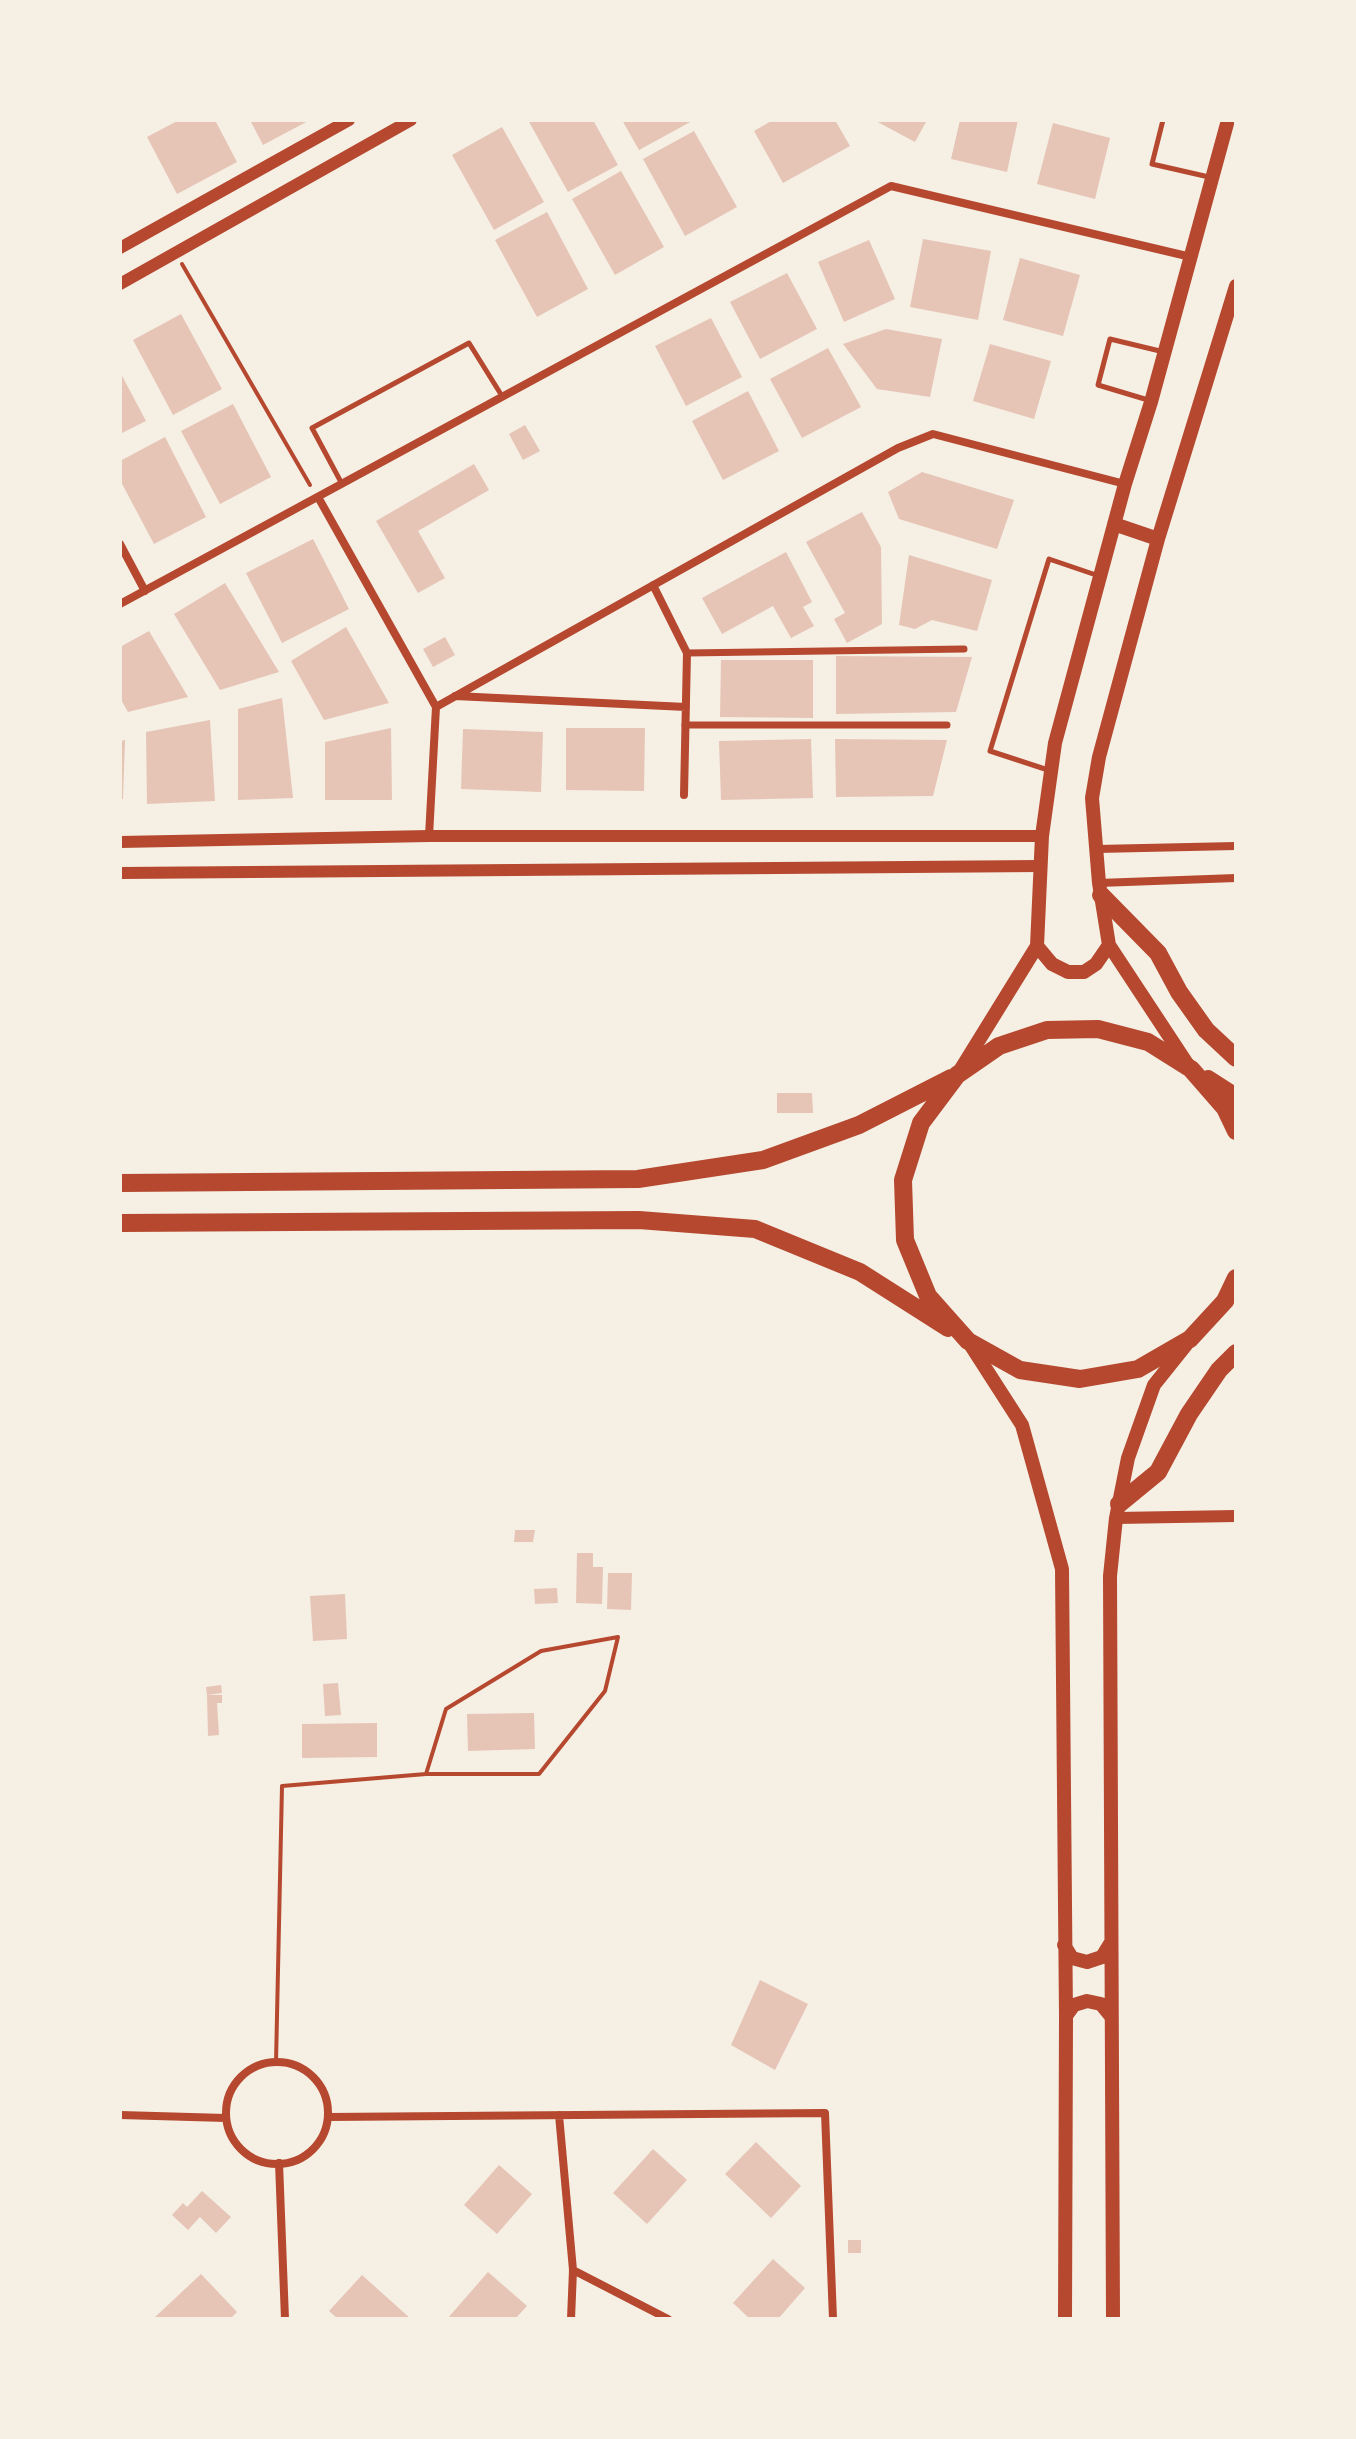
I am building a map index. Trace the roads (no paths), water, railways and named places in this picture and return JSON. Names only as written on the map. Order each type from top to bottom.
[{"type":"highway","points":[[1100,889],[1158,953],[1179,992],[1206,1030],[1236,1058]]},
{"type":"highway","points":[[120,1183],[638,1179],[763,1160],[859,1125],[957,1075],[999,1046],[1047,1030],[1098,1029],[1148,1042],[1236,1097]]},
{"type":"highway","points":[[1191,1069],[1225,1108],[1236,1131]]},
{"type":"highway","points":[[957,1075],[921,1123],[903,1180],[905,1240],[928,1296],[968,1341]]},
{"type":"highway","points":[[120,1223],[639,1220],[755,1229],[860,1272],[968,1341],[1020,1370],[1080,1379],[1138,1369],[1190,1339],[1236,1304]]},
{"type":"highway","points":[[1190,1339],[1225,1301],[1236,1278]]},
{"type":"highway","points":[[1118,1511],[1158,1472],[1189,1414],[1219,1370],[1236,1353]]},
{"type":"main road","points":[[957,1075],[1037,946],[1042,836],[1055,743],[1228,120]]},
{"type":"main road","points":[[1191,1069],[1109,945],[1100,889],[1092,798],[1099,757],[1158,539],[1236,286]]},
{"type":"main road","points":[[1114,524],[1158,539]]},
{"type":"main road","points":[[1037,946],[1052,964],[1068,972],[1084,972],[1096,964],[1109,945]]},
{"type":"main road","points":[[1113,2319],[1110,1576],[1128,1458],[1154,1385],[1190,1339]]},
{"type":"main road","points":[[968,1341],[1022,1425],[1062,1569],[1065,2319]]},
{"type":"main road","points":[[1064,1945],[1072,1958],[1087,1962],[1102,1957],[1111,1943]]},
{"type":"main road","points":[[1066,2016],[1074,2005],[1087,2001],[1101,2004],[1110,2015]]},
{"type":"street","points":[[120,248],[349,120]]},
{"type":"street","points":[[120,284],[396,124],[411,120]]},
{"type":"street","points":[[120,604],[891,186],[1192,257]]},
{"type":"street","points":[[436,707],[898,448],[933,434],[1125,484]]},
{"type":"street","points":[[318,497],[436,707],[429,836]]},
{"type":"street","points":[[120,544],[145,591]]},
{"type":"street","points":[[653,585],[687,653],[684,795]]},
{"type":"street","points":[[687,653],[964,649]]},
{"type":"street","points":[[454,696],[686,707]]},
{"type":"street","points":[[685,725],[947,725]]},
{"type":"street","points":[[120,842],[429,836],[1042,836]]},
{"type":"street","points":[[1097,849],[1236,846]]},
{"type":"street","points":[[120,873],[1040,866]]},
{"type":"street","points":[[1100,889],[1236,878]]},
{"type":"street","points":[[1118,1511],[1236,1516]]},
{"type":"street","points":[[260,2064],[293,2064],[308,2072],[320,2084],[327,2100],[328,2117],[324,2133],[315,2147],[302,2157],[279,2163],[254,2158],[240,2148],[226,2118],[227,2101],[245,2073],[260,2064]]},
{"type":"street","points":[[328,2117],[825,2113],[833,2319]]},
{"type":"street","points":[[120,2115],[226,2118]]},
{"type":"street","points":[[559,2115],[573,2270],[571,2319]]},
{"type":"street","points":[[279,2163],[285,2319]]},
{"type":"street","points":[[573,2270],[668,2319]]},
{"type":"lane","points":[[1163,120],[1152,164],[1214,178]]},
{"type":"lane","points":[[1151,402],[1098,385],[1110,339],[1165,353]]},
{"type":"lane","points":[[342,484],[312,428],[456,350],[469,343],[503,397]]},
{"type":"lane","points":[[1050,771],[990,751],[1049,559],[1100,576]]}]
